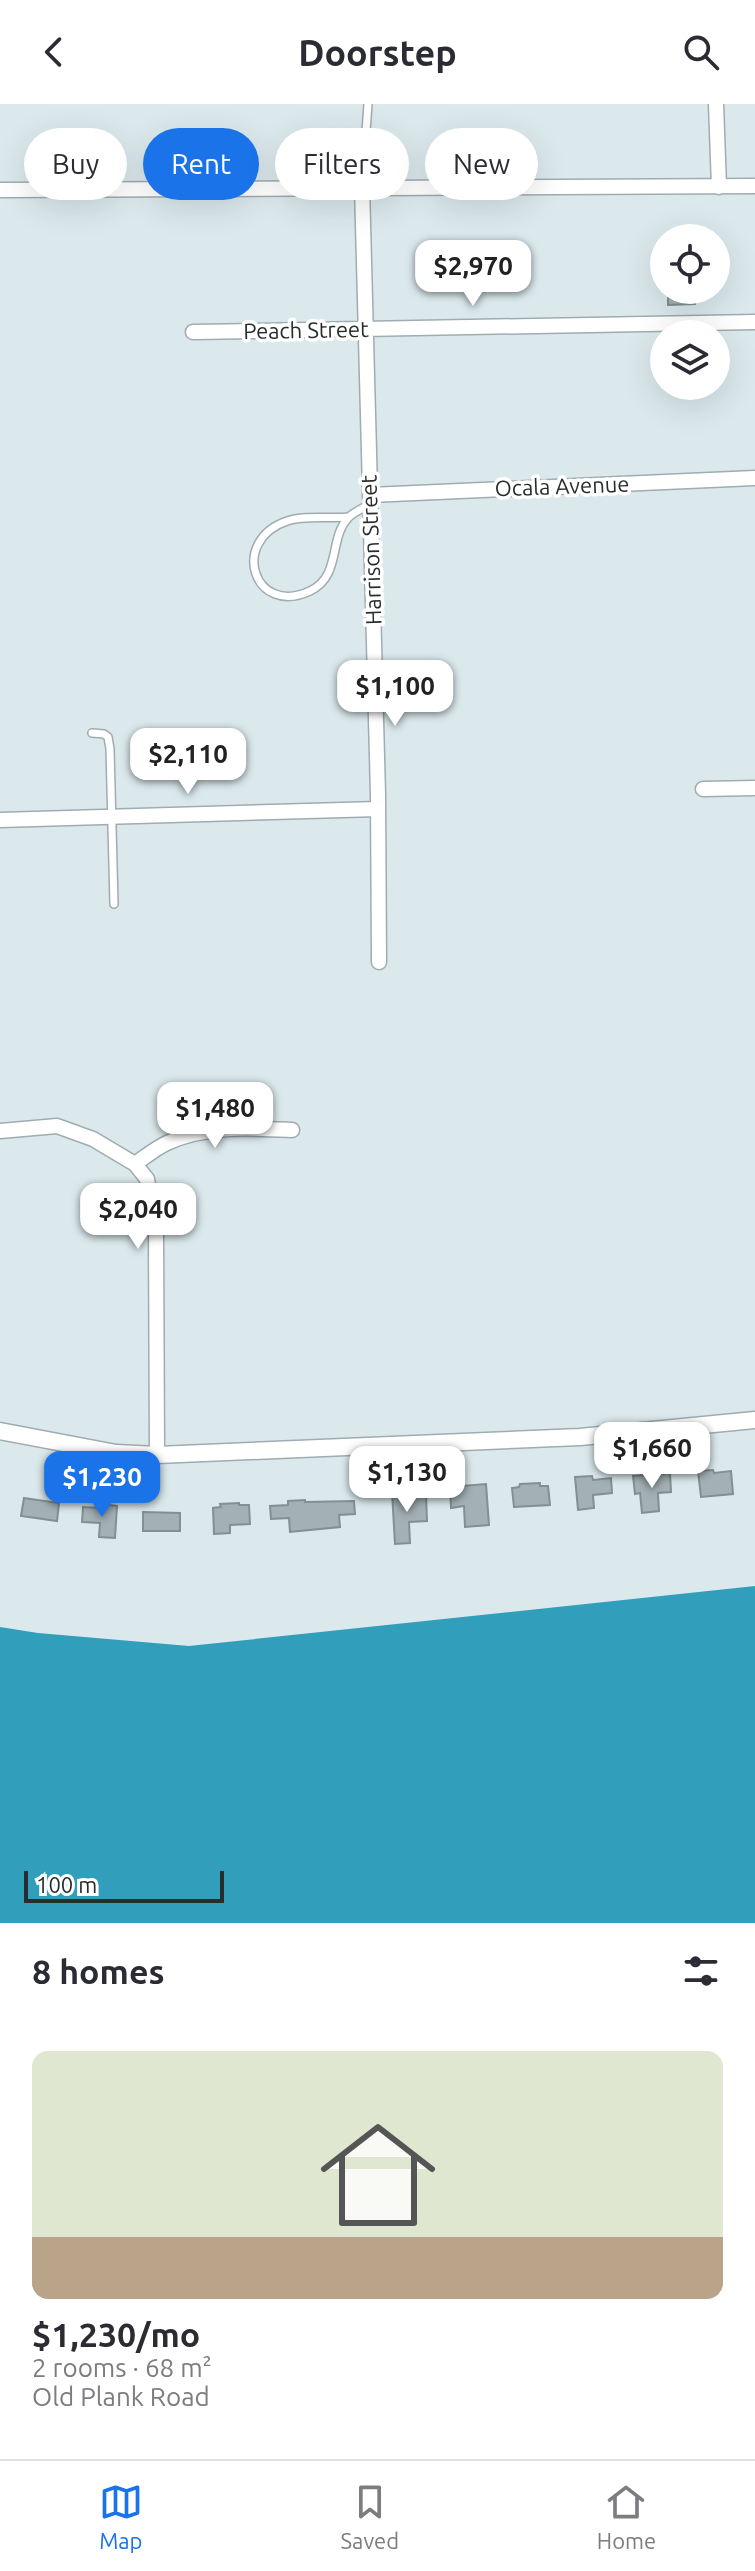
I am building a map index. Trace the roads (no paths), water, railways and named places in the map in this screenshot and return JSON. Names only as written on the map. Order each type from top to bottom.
[{"type":"street","points":[[716,104],[719,187]]},
{"type":"street","points":[[409,186],[755,186]]},
{"type":"street","points":[[0,190],[275,187]]},
{"type":"street","name":"Harrison Street","points":[[362,200],[379,962]]},
{"type":"street","name":"Peach Street","points":[[193,332],[755,322]]},
{"type":"street","name":"Ocala Avenue","points":[[370,499],[755,478]]},
{"type":"street","points":[[703,789],[755,788]]},
{"type":"street","points":[[0,820],[378,809]]},
{"type":"street","points":[[0,1131],[57,1126],[93,1139],[135,1164],[147,1179],[156,1232],[157,1455]]},
{"type":"street","points":[[135,1164],[167,1142],[212,1131],[242,1128],[292,1130]]},
{"type":"street","points":[[0,1431],[116,1453],[157,1455],[580,1437],[755,1420]]},
{"type":"lane","points":[[366,128],[368,104]]},
{"type":"lane","points":[[349,517],[290,520],[265,534],[256,546],[253,557],[259,580],[272,594],[289,598],[313,589],[330,572],[340,532],[349,517],[370,499]]},
{"type":"lane","points":[[92,733],[108,737],[114,904]]},
{"type":"water","points":[[755,1586],[755,1923],[0,1923],[0,1627],[189,1646]]}]
